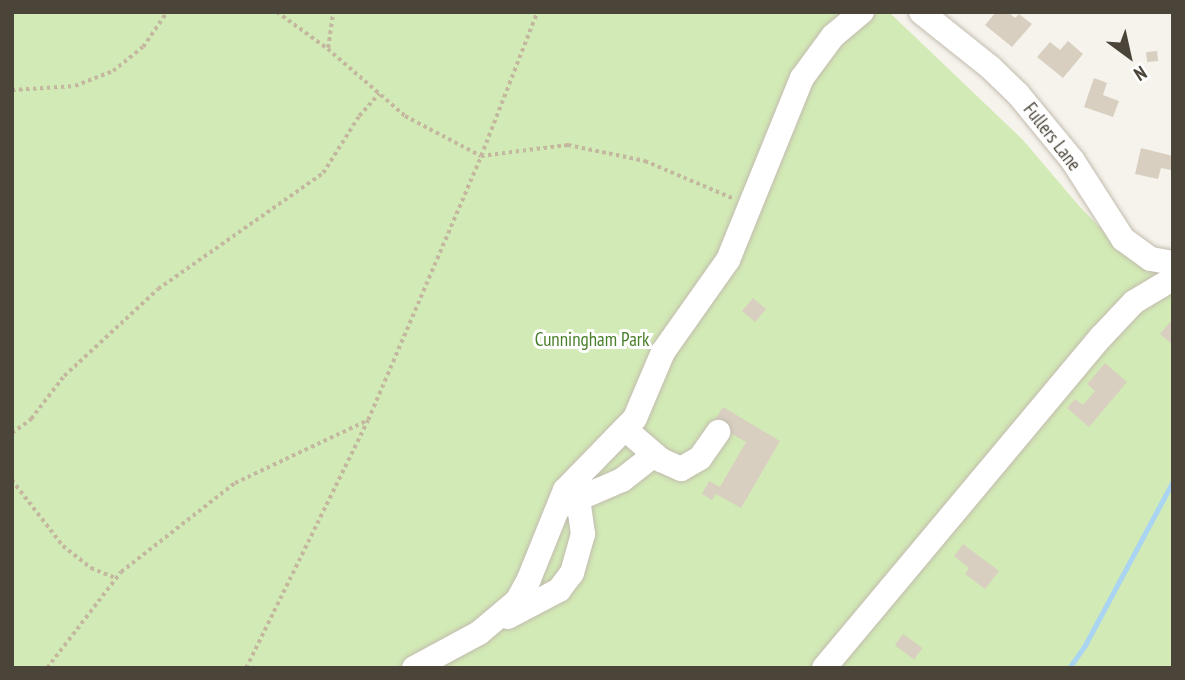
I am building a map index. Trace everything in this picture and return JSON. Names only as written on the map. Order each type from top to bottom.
[{"type":"street","points":[[479,633],[504,614],[522,593],[568,484],[625,429],[639,411],[663,352],[728,260],[802,78],[833,36],[862,12]]},
{"type":"street","name":"Fullers Lane","points":[[921,12],[1005,81],[1073,161],[1123,239],[1168,275]]},
{"type":"street","points":[[824,668],[1101,337],[1134,302],[1168,275]]},
{"type":"street","points":[[625,429],[654,455],[675,468],[686,468],[705,453],[718,432]]},
{"type":"street","points":[[556,512],[578,498],[622,480],[654,455]]},
{"type":"street","points":[[414,668],[554,593],[568,580],[582,542],[583,519],[578,498]]},
{"type":"path","points":[[12,90],[75,86],[113,71],[143,47],[167,12]]},
{"type":"path","points":[[277,12],[328,49],[405,117],[481,156],[568,145],[645,161],[750,205]]},
{"type":"path","points":[[328,49],[333,12]]},
{"type":"path","points":[[246,668],[368,420],[481,156],[537,12]]},
{"type":"path","points":[[12,433],[31,419],[64,376],[158,289],[323,173],[359,116],[379,94]]},
{"type":"path","points":[[47,668],[116,578],[234,483],[368,420]]},
{"type":"path","points":[[12,480],[62,546],[91,568],[116,578]]},
{"type":"green space","name":"Cunningham Park","points":[[12,12],[889,12],[1023,140],[1080,207],[1132,260],[1173,272],[1173,668],[12,668]]},
{"type":"building","points":[[996,12],[1008,12],[1015,18],[1019,14],[1032,24],[1012,47],[985,25]]},
{"type":"building","points":[[1068,41],[1083,54],[1063,78],[1037,57],[1050,42],[1060,50]]},
{"type":"building","points":[[1157,51],[1158,61],[1147,62],[1146,52]]},
{"type":"building","points":[[1094,78],[1107,83],[1103,95],[1119,101],[1113,117],[1084,107]]},
{"type":"building","points":[[1141,148],[1173,156],[1171,170],[1161,168],[1158,179],[1135,174]]},
{"type":"building","points":[[753,298],[766,309],[755,322],[742,311]]},
{"type":"building","points":[[1170,322],[1173,324],[1173,345],[1160,334]]},
{"type":"building","points":[[1105,363],[1127,382],[1089,427],[1067,408],[1075,399],[1083,405],[1095,391],[1087,384]]},
{"type":"building","points":[[723,407],[780,441],[741,508],[716,494],[712,500],[702,494],[709,481],[720,487],[746,442],[713,423]]},
{"type":"building","points":[[963,544],[999,571],[985,589],[965,574],[969,568],[954,556]]},
{"type":"building","points":[[903,634],[922,648],[914,659],[895,645]]},
{"type":"waterway","points":[[1069,668],[1085,645],[1173,481]]}]
